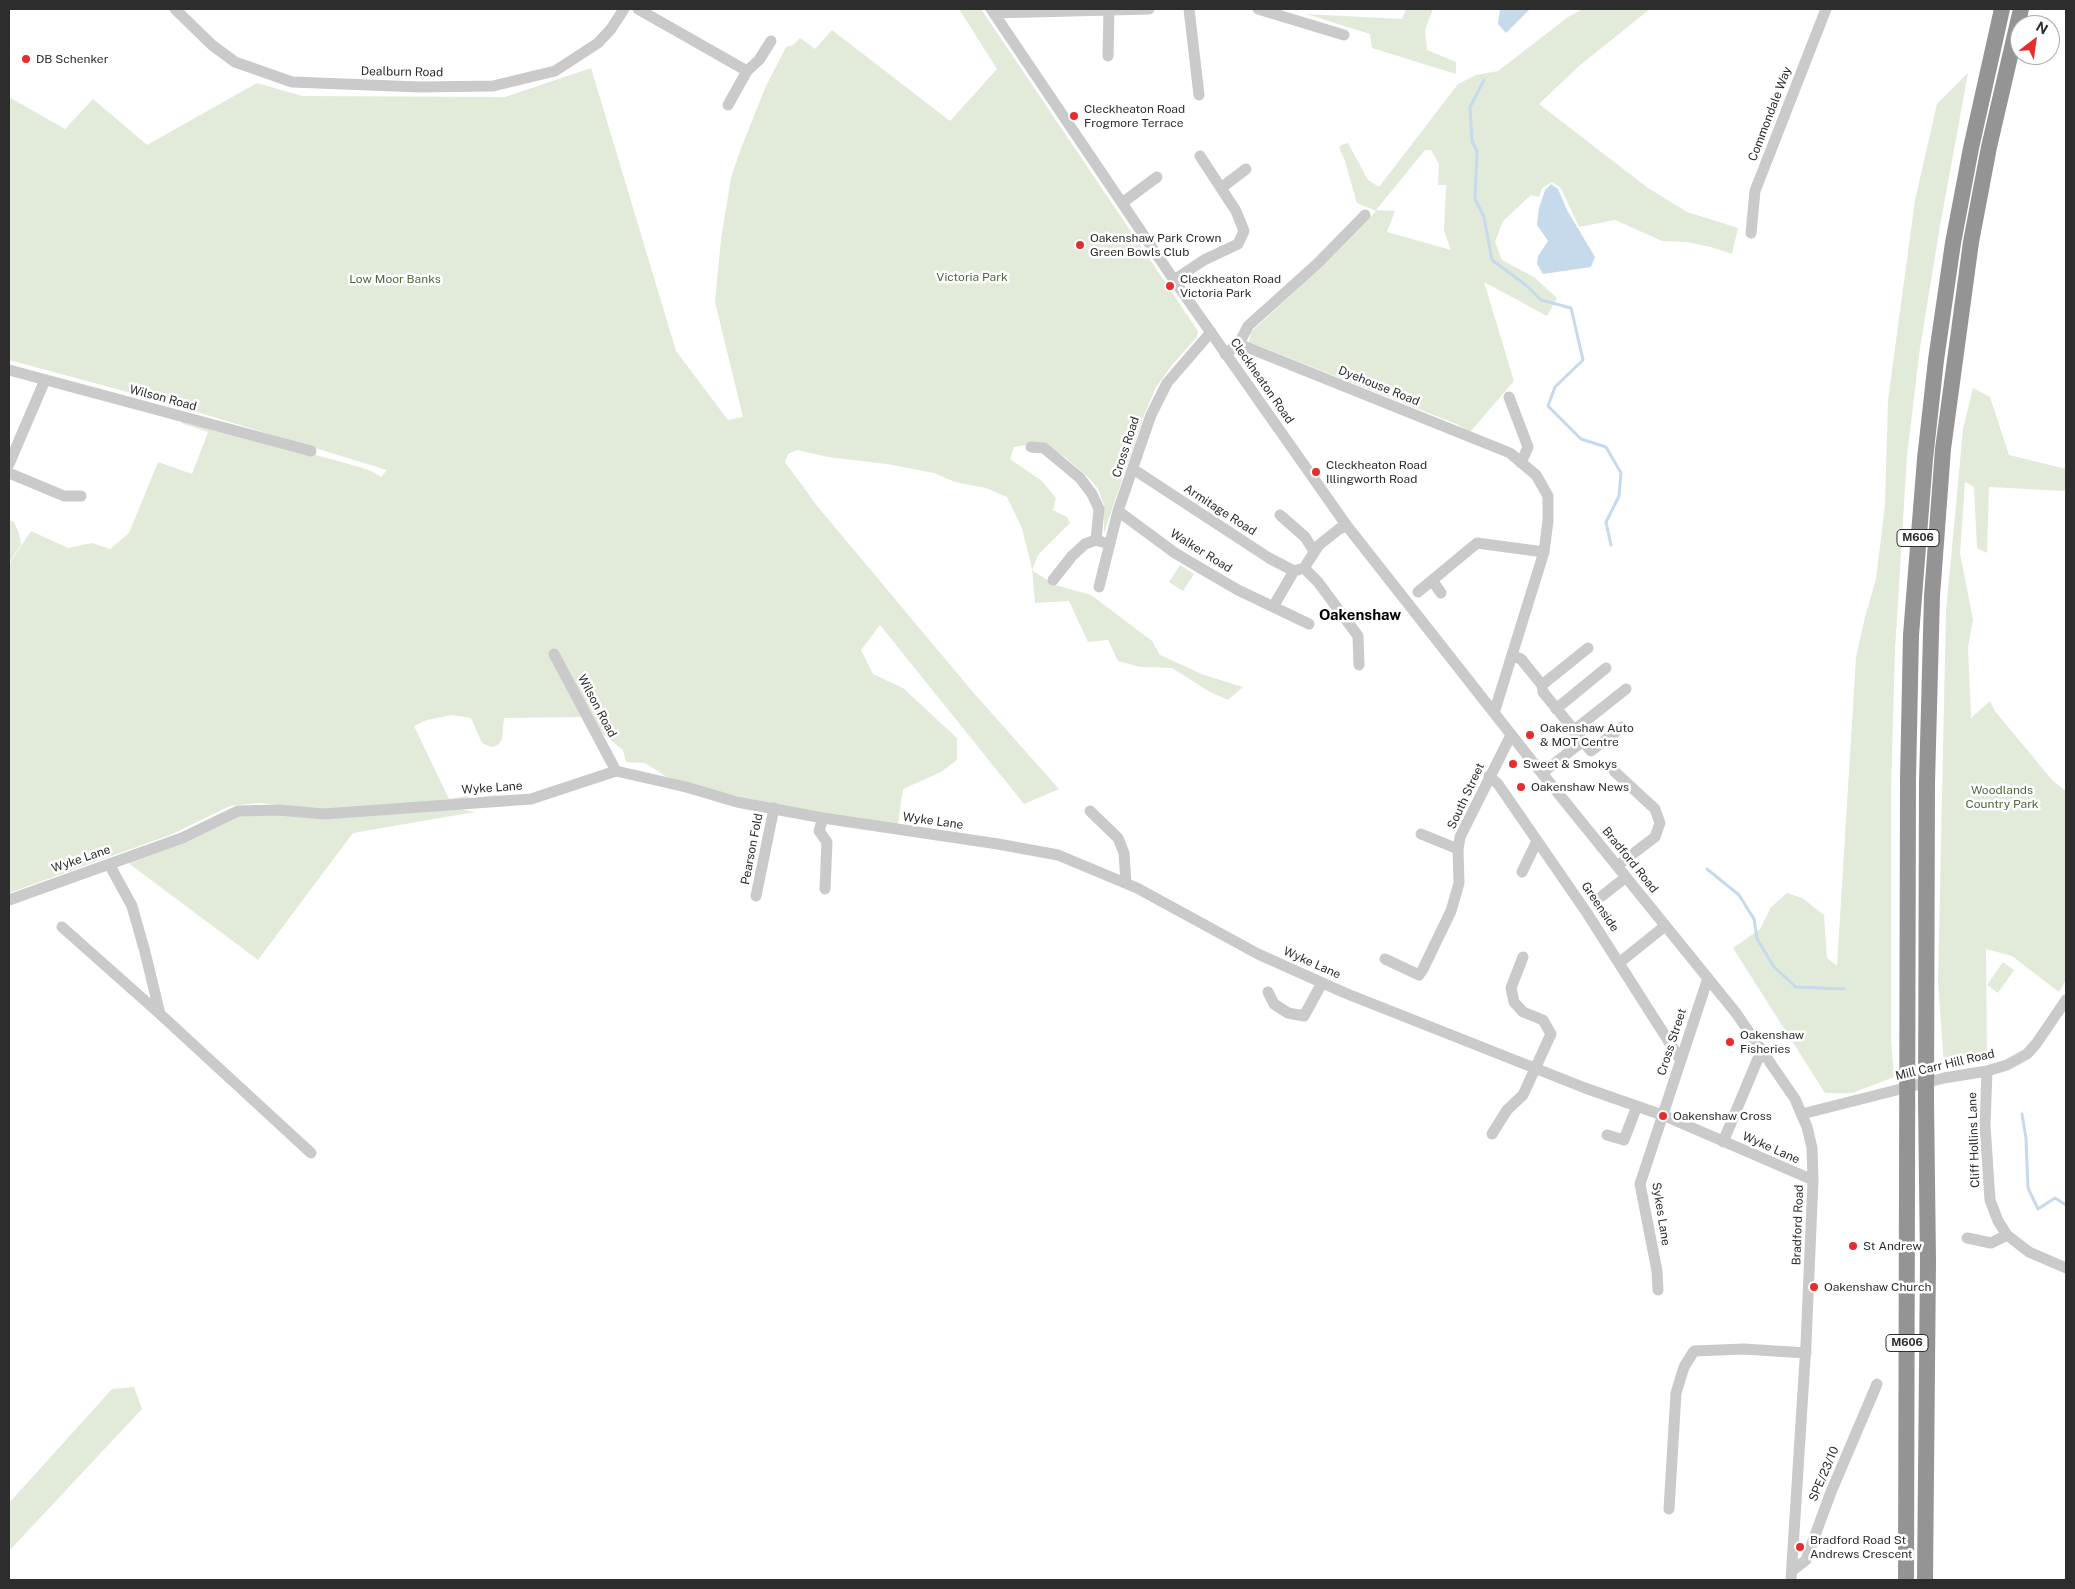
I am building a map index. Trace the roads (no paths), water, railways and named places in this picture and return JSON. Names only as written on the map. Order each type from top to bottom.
[{"type":"highway","name":"M606","points":[[1906,1580],[1908,780],[1911,636],[1924,459],[1936,360],[1953,243],[1971,148],[2002,9]]},
{"type":"highway","name":"M606","points":[[1925,1580],[1928,1261],[1926,1100],[1927,782],[1932,596],[1943,449],[1971,242],[1989,147],[2021,9]]},
{"type":"highway","name":"M606","points":[[2007,68],[2010,60]]},
{"type":"street","name":"Dealburn Road","points":[[175,9],[212,45],[236,62],[292,82],[420,87],[493,86],[555,71],[598,43],[611,29],[624,9]]},
{"type":"street","points":[[638,9],[747,72]]},
{"type":"street","points":[[992,11],[1149,9]]},
{"type":"street","points":[[1188,9],[1199,95]]},
{"type":"street","points":[[1258,9],[1344,35]]},
{"type":"street","name":"Commondale Way","points":[[1751,233],[1755,191],[1826,9]]},
{"type":"street","points":[[1108,56],[1109,10]]},
{"type":"street","name":"Cleckheaton Road","points":[[992,11],[1225,354],[1347,526],[1528,756]]},
{"type":"street","points":[[728,105],[747,72],[759,60],[771,41]]},
{"type":"street","points":[[1174,280],[1204,260],[1238,244],[1244,231],[1236,211],[1200,156]]},
{"type":"street","points":[[1221,188],[1246,169]]},
{"type":"street","points":[[1122,203],[1157,177]]},
{"type":"street","points":[[1225,354],[1239,344],[1248,326],[1320,261],[1365,215]]},
{"type":"street","name":"Cross Road","points":[[1099,587],[1118,511],[1151,415],[1167,383],[1211,332]]},
{"type":"street","name":"Dyehouse Road","points":[[1239,344],[1510,453],[1536,475],[1548,496],[1548,521],[1544,552],[1494,713]]},
{"type":"street","name":"Wilson Road","points":[[9,370],[311,451]]},
{"type":"street","points":[[9,464],[45,380]]},
{"type":"street","points":[[1508,397],[1528,447],[1521,463]]},
{"type":"street","points":[[1031,448],[1044,448],[1080,478],[1092,494],[1098,509],[1096,540]]},
{"type":"street","name":"Armitage Road","points":[[1133,469],[1268,558],[1299,569]]},
{"type":"street","points":[[9,473],[64,496],[80,496]]},
{"type":"street","name":"Walker Road","points":[[1118,511],[1175,553],[1238,590],[1309,624]]},
{"type":"street","points":[[1280,515],[1305,537],[1314,551]]},
{"type":"street","points":[[1273,607],[1314,551],[1339,530],[1347,526]]},
{"type":"street","points":[[1053,580],[1072,556],[1085,544],[1096,540],[1111,545]]},
{"type":"street","points":[[1418,592],[1477,543],[1544,552]]},
{"type":"street","points":[[1299,569],[1318,582],[1358,636],[1359,665]]},
{"type":"street","points":[[1432,580],[1440,593]]},
{"type":"street","points":[[1542,685],[1588,648]]},
{"type":"street","name":"Wilson Road","points":[[554,654],[616,771]]},
{"type":"street","points":[[1513,656],[1520,659],[1542,685],[1543,692],[1591,752],[1622,727]]},
{"type":"street","points":[[1556,709],[1606,668]]},
{"type":"street","points":[[1573,730],[1626,689]]},
{"type":"street","name":"South Street","points":[[1385,959],[1419,975],[1451,911],[1459,883],[1458,849],[1460,837],[1511,735]]},
{"type":"street","points":[[1542,773],[1582,742]]},
{"type":"street","name":"Bradford Road","points":[[1528,756],[1708,978],[1762,1050],[1795,1099],[1802,1114],[1812,1148],[1813,1180],[1806,1352],[1791,1576]]},
{"type":"street","name":"Wyke Lane","points":[[9,900],[182,838],[238,811],[278,810],[324,814],[531,799],[616,771],[686,786],[737,802],[823,818],[1058,855],[1126,883],[1258,954],[1322,983],[1585,1088],[1664,1116],[1813,1180]]},
{"type":"street","points":[[1614,771],[1655,809],[1660,823],[1655,837],[1617,866]]},
{"type":"street","name":"Greenside","points":[[1489,776],[1498,784],[1620,963],[1680,1059]]},
{"type":"street","name":"Pearson Fold","points":[[756,896],[774,808]]},
{"type":"street","points":[[1090,811],[1118,838],[1124,853],[1126,883]]},
{"type":"street","points":[[823,818],[819,831],[827,842],[825,889]]},
{"type":"street","points":[[1421,834],[1458,849]]},
{"type":"street","points":[[1522,872],[1537,841]]},
{"type":"street","points":[[108,864],[132,906],[146,952],[160,1014]]},
{"type":"street","points":[[1602,896],[1626,877]]},
{"type":"street","points":[[1620,963],[1665,926]]},
{"type":"street","points":[[62,927],[311,1153]]},
{"type":"street","points":[[1492,1134],[1507,1110],[1523,1095],[1551,1034],[1543,1020],[1523,1012],[1514,1002],[1511,988],[1524,957]]},
{"type":"street","name":"Cross Street","points":[[1664,1116],[1680,1059],[1708,978]]},
{"type":"street","points":[[1268,992],[1274,1004],[1288,1013],[1304,1016],[1322,983]]},
{"type":"street","name":"Mill Carr Hill Road","points":[[1802,1114],[1944,1078],[1987,1071],[2008,1065],[2027,1054],[2055,1018],[2066,1000]]},
{"type":"street","points":[[2055,1018],[2066,1022]]},
{"type":"street","points":[[1723,1142],[1762,1050]]},
{"type":"street","name":"Cliff Hollins Lane","points":[[1987,1071],[1985,1125],[1990,1200],[1998,1221],[2007,1234],[2029,1252],[2065,1266]]},
{"type":"street","points":[[1607,1135],[1624,1140],[1637,1106]]},
{"type":"street","name":"Sykes Lane","points":[[1658,1290],[1657,1271],[1640,1184],[1664,1116]]},
{"type":"street","points":[[1967,1238],[1991,1243],[2007,1234]]},
{"type":"street","points":[[1669,1509],[1676,1393],[1684,1367],[1694,1351],[1744,1349],[1806,1352]]},
{"type":"street","name":"SPE/23/10","points":[[1791,1576],[1806,1560],[1831,1492],[1877,1384]]},
{"type":"water","points":[[1500,9],[1530,9],[1506,33],[1498,24]]},
{"type":"water","points":[[1551,184],[1558,189],[1567,210],[1595,257],[1591,267],[1543,274],[1537,264],[1538,256],[1548,241],[1537,225],[1539,208],[1545,190]]},
{"type":"waterway","points":[[1484,80],[1470,107],[1472,141],[1477,151],[1475,199],[1484,217],[1492,260],[1527,286],[1541,300],[1571,308],[1583,360],[1555,387],[1548,406],[1581,439],[1606,447],[1621,473],[1619,496],[1606,522],[1611,545]]},
{"type":"waterway","points":[[1707,869],[1739,895],[1754,919],[1757,939],[1774,967],[1796,987],[1844,989]]},
{"type":"waterway","points":[[2022,1114],[2026,1138],[2028,1188],[2038,1209],[2055,1198],[2066,1205]]},
{"type":"place","name":"DB Schenker","points":[[26,59]]},
{"type":"place","name":"Cleckheaton Road Frogmore Terrace","points":[[1074,116]]},
{"type":"place","name":"Oakenshaw Park Crown Green Bowls Club","points":[[1080,245]]},
{"type":"place","name":"Cleckheaton Road Victoria Park","points":[[1170,286]]},
{"type":"place","name":"Cleckheaton Road Illingworth Road","points":[[1316,472]]},
{"type":"place","name":"Oakenshaw Auto & MOT Centre","points":[[1530,735]]},
{"type":"place","name":"Sweet & Smokys","points":[[1513,764]]},
{"type":"place","name":"Oakenshaw News","points":[[1521,787]]},
{"type":"place","name":"Oakenshaw Fisheries","points":[[1730,1042]]},
{"type":"place","name":"Oakenshaw Cross","points":[[1663,1116]]},
{"type":"place","name":"St Andrew","points":[[1853,1246]]},
{"type":"place","name":"Oakenshaw Church","points":[[1814,1287]]},
{"type":"place","name":"Bradford Road St Andrews Crescent","points":[[1800,1547]]},
{"type":"district","name":"Oakenshaw","points":[[1360,615]]},
{"type":"park label","name":"Victoria Park","points":[[972,277]]},
{"type":"park label","name":"Low Moor Banks","points":[[395,279]]},
{"type":"park label","name":"Woodlands Country Park","points":[[2002,797]]}]
